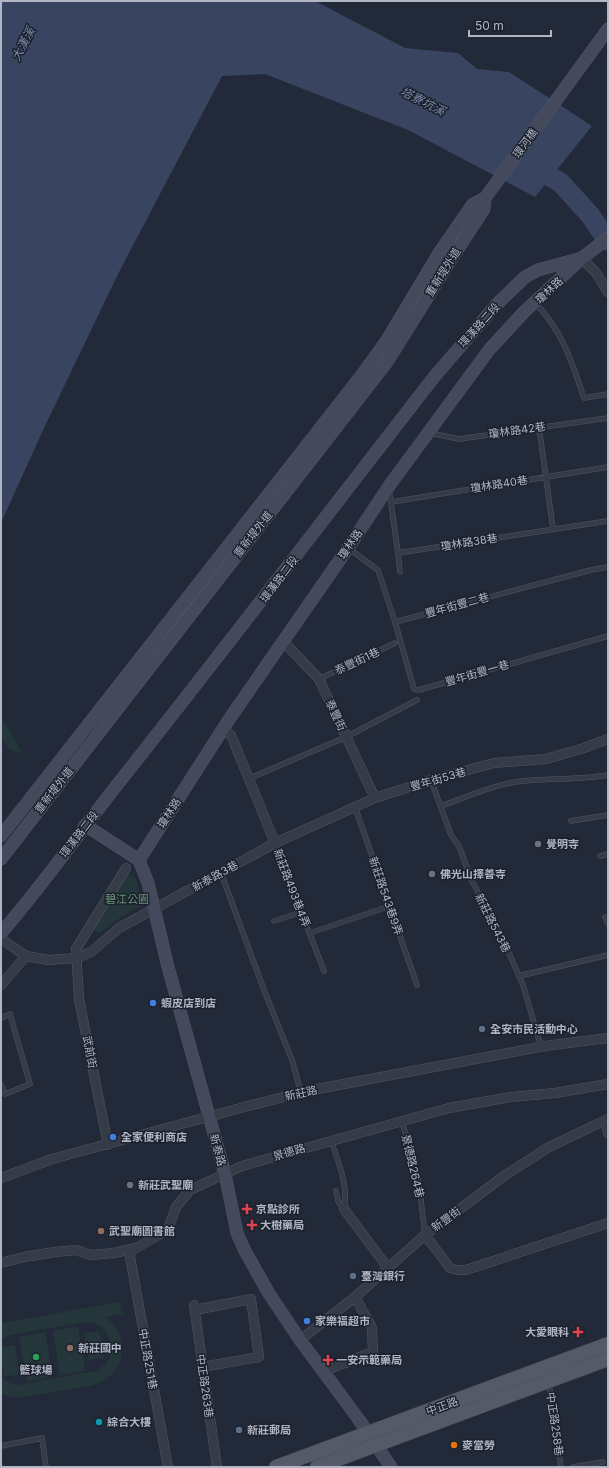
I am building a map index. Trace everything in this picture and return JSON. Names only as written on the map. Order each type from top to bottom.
[{"type":"main road","name":"中正路","points":[[317,1467],[372,1439],[608,1344]]},
{"type":"main road","name":"中正路","points":[[276,1467],[372,1439],[549,1381],[608,1359]]},
{"type":"street","name":"環河橋","points":[[488,194],[608,29]]},
{"type":"street","name":"重新堤外道","points":[[1,836],[361,376],[387,340],[439,253],[468,210],[473,204],[488,194]]},
{"type":"street","name":"重新堤外道","points":[[1,859],[387,362],[484,209],[488,194]]},
{"type":"street","points":[[608,238],[585,255],[608,292]]},
{"type":"street","name":"瓊林路","points":[[139,860],[223,729],[389,486],[427,433],[489,350],[524,312],[585,255]]},
{"type":"street","name":"環漢路二段","points":[[1,933],[19,913],[85,825],[218,657],[434,377],[492,310],[525,277],[538,270],[585,255]]},
{"type":"street","name":"泰豐街","points":[[283,641],[319,679],[375,798]]},
{"type":"street","points":[[223,729],[231,735],[275,843]]},
{"type":"street","name":"豐年街53巷","points":[[275,843],[375,798],[432,780],[494,763],[546,759],[608,739]]},
{"type":"street","points":[[85,825],[139,860]]},
{"type":"street","name":"新泰路3巷","points":[[76,958],[91,952],[119,928],[275,843]]},
{"type":"street","name":"新泰路","points":[[139,860],[148,883],[206,1118],[225,1174],[237,1233],[268,1292],[300,1340],[324,1371],[391,1467]]},
{"type":"street","points":[[1,939],[26,956],[48,960],[76,958],[76,949],[82,938],[126,868]]},
{"type":"street","points":[[1,985],[26,956]]},
{"type":"street","name":"武前街","points":[[76,958],[79,999],[108,1145]]},
{"type":"street","name":"新莊路","points":[[1,1178],[52,1159],[301,1093],[541,1047],[608,1038]]},
{"type":"street","name":"景德路","points":[[1,1263],[24,1257],[76,1250],[91,1254],[128,1251],[136,1248],[162,1233],[169,1227],[176,1207],[190,1190],[242,1166],[332,1140],[457,1107],[511,1097],[555,1093],[608,1084]]},
{"type":"street","points":[[606,1120],[608,1133]]},
{"type":"street","name":"新豐街","points":[[300,1340],[355,1297],[425,1235],[504,1176],[550,1147],[606,1120]]},
{"type":"street","points":[[344,1209],[388,1268]]},
{"type":"street","points":[[425,1235],[450,1268],[466,1270],[608,1223]]},
{"type":"street","name":"中正路251巷","points":[[128,1251],[168,1467]]},
{"type":"street","points":[[324,1371],[373,1352],[372,1328],[355,1297]]},
{"type":"street","name":"中正路263巷","points":[[202,1367],[259,1358],[251,1299],[197,1307],[202,1367],[217,1467]]},
{"type":"lane","points":[[535,303],[546,313],[566,346],[584,398],[608,394]]},
{"type":"lane","name":"瓊林路42巷","points":[[427,433],[459,439],[608,418]]},
{"type":"lane","points":[[539,427],[553,529]]},
{"type":"lane","name":"瓊林路40巷","points":[[391,502],[608,467]]},
{"type":"lane","points":[[389,486],[400,572]]},
{"type":"lane","name":"瓊林路38巷","points":[[398,553],[608,521]]},
{"type":"lane","points":[[348,548],[378,570],[395,622]]},
{"type":"lane","name":"豐年街豐二巷","points":[[395,622],[583,572],[608,567]]},
{"type":"lane","name":"豐年街豐一巷","points":[[395,622],[414,689],[419,690],[608,636]]},
{"type":"lane","name":"泰豐街1巷","points":[[319,679],[396,643]]},
{"type":"lane","points":[[248,779],[346,736],[417,700]]},
{"type":"lane","points":[[441,806],[502,785],[522,781],[608,775]]},
{"type":"lane","name":"新莊路543巷","points":[[432,780],[451,835],[459,846],[470,879],[505,944],[523,984],[541,1047]]},
{"type":"lane","name":"新莊路543巷9弄","points":[[355,807],[417,984]]},
{"type":"lane","points":[[571,821],[608,815]]},
{"type":"lane","name":"新莊路493巷4弄","points":[[275,843],[324,971]]},
{"type":"lane","points":[[600,856],[608,854]]},
{"type":"lane","points":[[221,873],[264,990],[292,1060],[301,1093]]},
{"type":"lane","name":"新莊路493巷4弄","points":[[310,933],[390,906]]},
{"type":"lane","points":[[274,921],[302,912]]},
{"type":"lane","points":[[605,917],[608,924]]},
{"type":"lane","points":[[519,976],[608,955]]},
{"type":"lane","points":[[1,1018],[10,1014],[30,1084],[5,1094],[1,1085]]},
{"type":"lane","name":"景德路264巷","points":[[402,1121],[418,1183],[425,1235]]},
{"type":"lane","points":[[332,1140],[344,1182],[346,1200],[344,1209]]},
{"type":"lane","points":[[336,1191],[338,1202],[344,1209]]},
{"type":"lane","name":"中正路258巷","points":[[549,1381],[561,1467]]},
{"type":"lane","points":[[1,1446],[42,1438],[46,1467]]},
{"type":"lane","points":[[573,1467],[603,1462]]},
{"type":"green space","points":[[1,719],[17,743],[21,752],[19,753],[13,751],[5,744],[1,731]]},
{"type":"green space","name":"碧江公園","points":[[129,873],[136,879],[142,902],[141,906],[115,921],[99,933],[91,928]]},
{"type":"green space","points":[[120,1302],[123,1314],[105,1317],[112,1322],[119,1332],[122,1350],[122,1356],[118,1366],[108,1378],[98,1383],[79,1388],[30,1396],[14,1397],[1,1393],[1,1377],[10,1383],[18,1385],[95,1371],[104,1366],[108,1361],[111,1352],[111,1342],[104,1329],[97,1324],[85,1322],[10,1335],[1,1341],[1,1323]]},
{"type":"green space","name":"籃球場","points":[[78,1326],[85,1371],[60,1375],[53,1331]]},
{"type":"green space","points":[[99,1331],[104,1358],[89,1360],[84,1334]]},
{"type":"green space","name":"籃球場","points":[[45,1332],[53,1377],[27,1381],[19,1337]]},
{"type":"green space","points":[[15,1345],[20,1374],[4,1377],[1,1360],[1,1347]]},
{"type":"water","name":"大漢溪","points":[[1,1],[315,1],[405,48],[458,53],[477,69],[509,72],[592,126],[535,197],[408,130],[265,74],[222,76],[119,272],[44,428],[1,523]]},
{"type":"waterway","name":"塔寮坑溪","points":[[528,163],[561,183],[590,215],[608,241]]},
{"type":"place","name":"覺明寺","points":[[538,844]]},
{"type":"place","name":"佛光山擇善寺","points":[[432,874]]},
{"type":"place","name":"蝦皮店到店","points":[[153,1003]]},
{"type":"place","name":"全安市民活動中心","points":[[482,1029]]},
{"type":"place","name":"全家便利商店","points":[[113,1137]]},
{"type":"place","name":"新莊武聖廟","points":[[130,1185]]},
{"type":"place","name":"京點診所","points":[[247,1209]]},
{"type":"place","name":"大樹藥局","points":[[252,1225]]},
{"type":"place","name":"武聖廟圖書館","points":[[101,1231]]},
{"type":"place","name":"臺灣銀行","points":[[353,1276]]},
{"type":"place","name":"家樂福超市","points":[[307,1321]]},
{"type":"place","name":"大愛眼科","points":[[578,1332]]},
{"type":"place","name":"新莊國中","points":[[70,1348]]},
{"type":"place","name":"籃球場","points":[[36,1357]]},
{"type":"place","name":"一安示範藥局","points":[[328,1360]]},
{"type":"place","name":"綜合大樓","points":[[99,1422]]},
{"type":"place","name":"新莊郵局","points":[[239,1430]]},
{"type":"place","name":"麥當勞","points":[[454,1445]]}]
